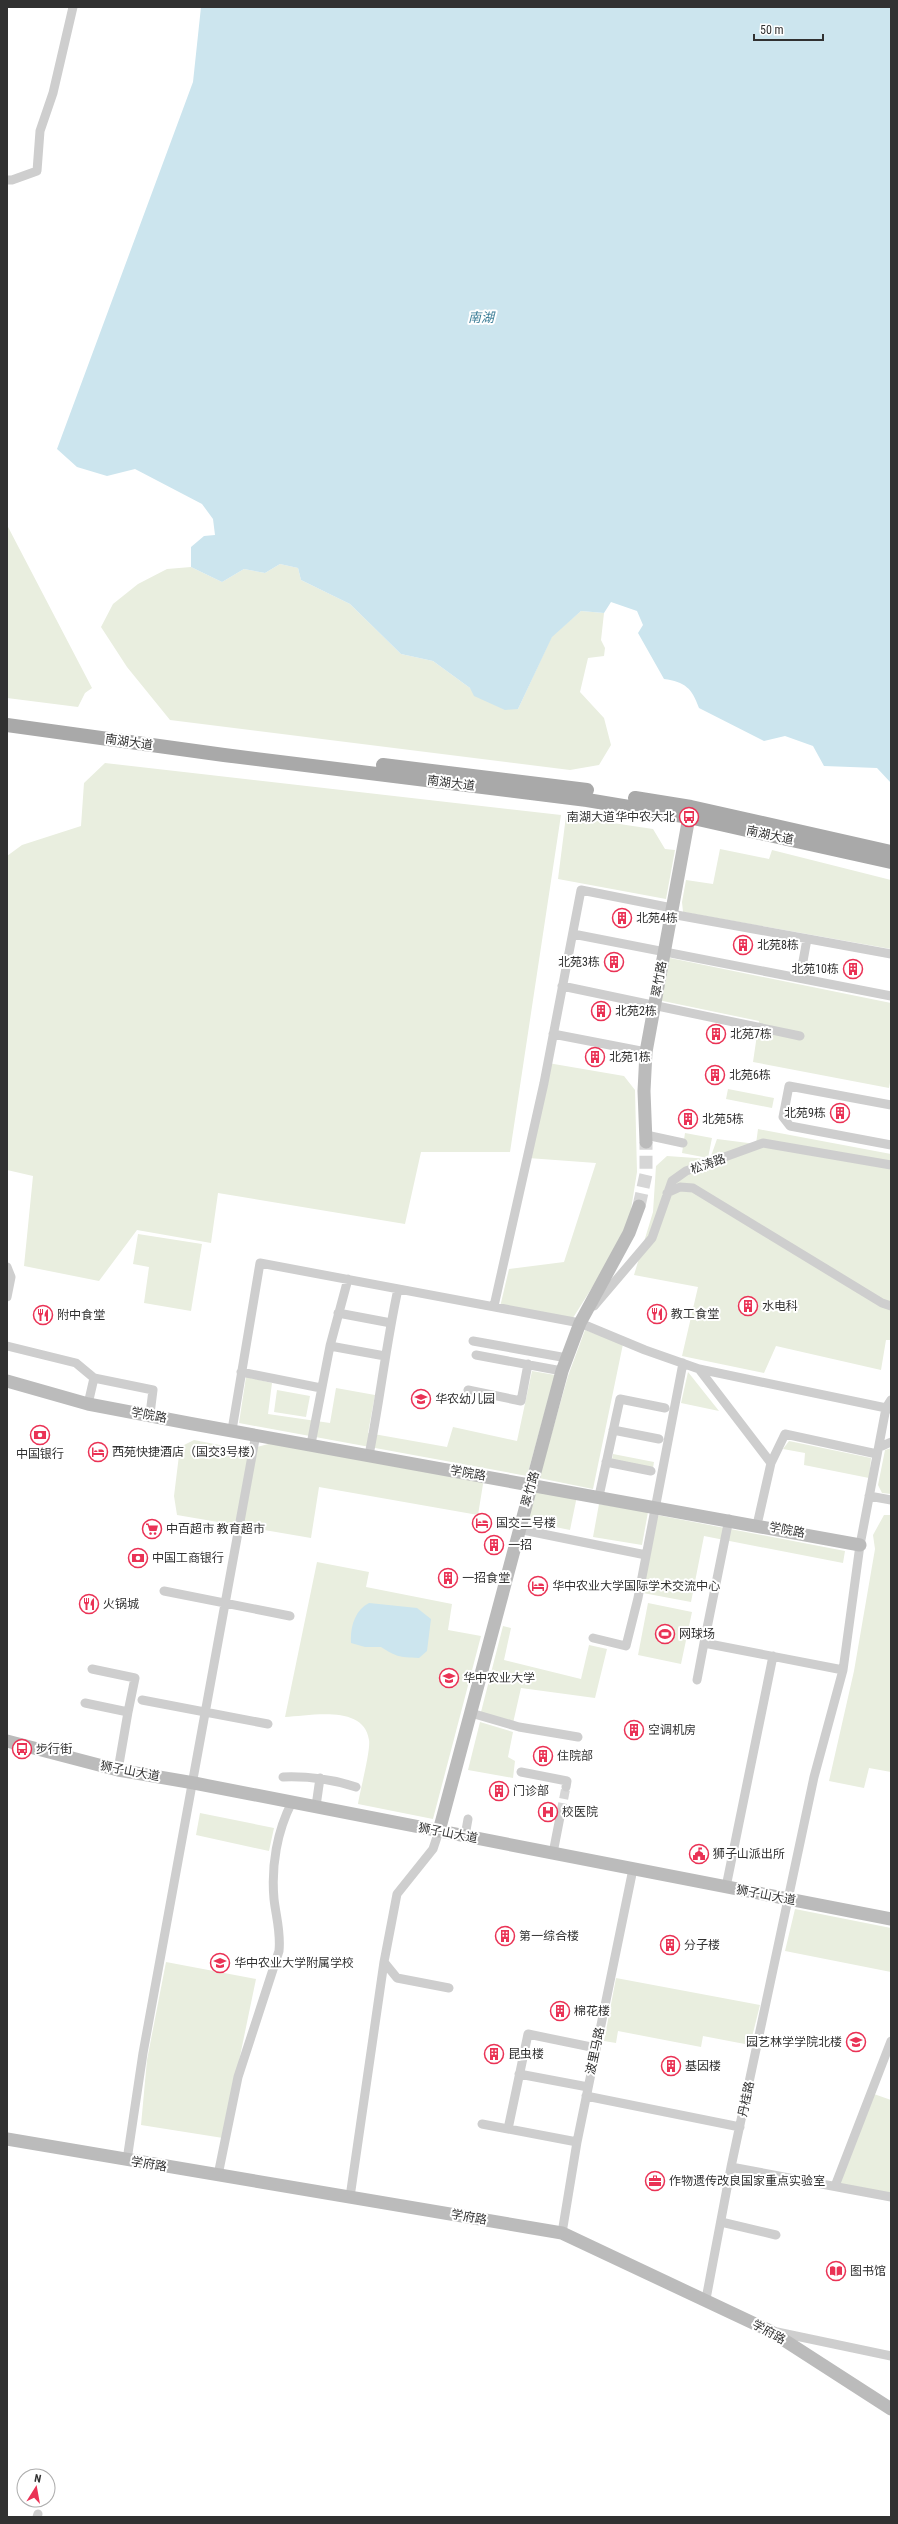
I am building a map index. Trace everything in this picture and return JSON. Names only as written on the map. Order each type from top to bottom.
[{"type":"main road","name":"南湖大道","points":[[7,717],[282,753],[547,784],[691,808],[891,852]]},
{"type":"main road","name":"南湖大道","points":[[7,725],[224,755],[587,800],[689,817],[891,862]]},
{"type":"street","points":[[7,180],[12,180],[36,170],[40,131],[53,93],[73,7]]},
{"type":"street","name":"翠竹路","points":[[646,1139],[644,1091],[646,1052],[689,817]]},
{"type":"street","points":[[494,1306],[554,1034],[581,890],[671,911],[807,939],[891,954]]},
{"type":"street","points":[[573,934],[891,996]]},
{"type":"street","points":[[800,978],[807,939]]},
{"type":"street","points":[[562,986],[800,1036]]},
{"type":"street","points":[[554,1034],[646,1052]]},
{"type":"street","points":[[891,1105],[789,1086],[783,1117],[790,1126],[891,1145]]},
{"type":"street","points":[[646,1139],[683,1143]]},
{"type":"street","name":"松涛路","points":[[580,1323],[652,1238],[672,1181],[686,1171],[762,1143],[891,1165]]},
{"type":"street","points":[[667,1193],[680,1187],[693,1188],[882,1303],[891,1306]]},
{"type":"street","name":"翠竹路","points":[[439,1831],[518,1529],[565,1364],[580,1323],[629,1233],[639,1206]]},
{"type":"street","points":[[232,1430],[260,1263],[348,1279],[580,1323],[645,1350],[699,1369],[889,1406],[878,1451],[860,1545]]},
{"type":"street","points":[[7,1267],[11,1278],[7,1297]]},
{"type":"street","points":[[311,1444],[330,1346],[348,1279]]},
{"type":"street","points":[[369,1455],[380,1398],[385,1356],[398,1289]]},
{"type":"street","points":[[338,1312],[391,1323]]},
{"type":"street","points":[[473,1341],[565,1364]]},
{"type":"street","points":[[7,1346],[76,1363],[94,1378],[153,1390],[150,1414]]},
{"type":"street","points":[[330,1346],[385,1356]]},
{"type":"street","points":[[476,1355],[528,1364],[565,1364]]},
{"type":"street","points":[[593,1638],[626,1646],[646,1555],[683,1363]]},
{"type":"street","points":[[468,1390],[521,1401],[528,1364]]},
{"type":"street","points":[[699,1369],[770,1464]]},
{"type":"street","points":[[241,1372],[321,1388]]},
{"type":"street","points":[[88,1404],[94,1378]]},
{"type":"street","name":"学院路","points":[[7,1381],[88,1404],[655,1506],[860,1545]]},
{"type":"street","points":[[599,1496],[620,1399],[665,1408]]},
{"type":"street","points":[[613,1430],[659,1439]]},
{"type":"street","points":[[127,2160],[143,2053],[194,1783],[256,1434]]},
{"type":"street","points":[[757,1525],[770,1464],[785,1434],[878,1451],[891,1442]]},
{"type":"street","points":[[606,1462],[651,1471]]},
{"type":"street","points":[[869,1496],[891,1500]]},
{"type":"street","points":[[697,1680],[729,1520]]},
{"type":"street","points":[[518,1529],[646,1555]]},
{"type":"street","name":"丹桂路","points":[[706,2299],[731,2167],[814,1777],[843,1670],[860,1545]]},
{"type":"street","points":[[164,1591],[290,1616]]},
{"type":"street","points":[[704,1643],[843,1670]]},
{"type":"street","points":[[726,1887],[773,1656]]},
{"type":"street","points":[[92,1669],[135,1678],[118,1770]]},
{"type":"street","points":[[142,1700],[268,1724]]},
{"type":"street","points":[[85,1703],[128,1712]]},
{"type":"street","points":[[471,1713],[519,1727],[578,1737]]},
{"type":"street","name":"狮子山大道","points":[[7,1741],[118,1770],[316,1806],[891,1919]]},
{"type":"street","points":[[521,1772],[567,1781],[566,1787]]},
{"type":"street","points":[[283,1777],[320,1778],[356,1787]]},
{"type":"street","points":[[316,1806],[320,1778]]},
{"type":"street","points":[[218,2175],[238,2077],[279,1951],[281,1934],[274,1898],[275,1856],[284,1817],[292,1802]]},
{"type":"street","points":[[553,1853],[561,1812]]},
{"type":"street","points":[[465,1836],[468,1819]]},
{"type":"street","points":[[350,2198],[384,1962],[397,1894],[433,1849],[439,1831]]},
{"type":"street","name":"波里马路","points":[[562,2233],[577,2142],[632,1869]]},
{"type":"street","points":[[384,1962],[397,1978],[449,1988]]},
{"type":"street","points":[[508,2129],[528,2034],[596,2048]]},
{"type":"street","points":[[835,2186],[891,2041]]},
{"type":"street","points":[[519,2074],[588,2087]]},
{"type":"street","points":[[586,2096],[740,2127]]},
{"type":"street","points":[[482,2124],[577,2142]]},
{"type":"street","name":"学府路","points":[[7,2139],[562,2233],[706,2299],[770,2331],[891,2409]]},
{"type":"street","points":[[731,2167],[891,2197]]},
{"type":"street","points":[[721,2222],[776,2235]]},
{"type":"street","points":[[770,2331],[891,2356]]},
{"type":"shaded area","points":[[7,525],[92,688],[85,693],[78,707],[7,698]]},
{"type":"shaded area","points":[[280,564],[298,568],[301,580],[350,604],[401,654],[433,661],[470,688],[518,709],[552,636],[581,611],[604,613],[601,640],[605,648],[604,656],[588,658],[580,692],[604,718],[611,745],[599,765],[570,770],[170,720],[127,667],[101,627],[113,604],[138,584],[167,569],[191,567],[222,582],[244,569],[265,573]]},
{"type":"shaded area","points":[[105,763],[561,815],[510,1152],[421,1152],[405,1224],[218,1193],[211,1243],[137,1230],[99,1281],[24,1266],[33,1176],[7,1170],[7,856],[22,845],[81,826],[84,783]]},
{"type":"shaded area","points":[[566,816],[653,829],[665,849],[675,850],[666,899],[558,879]]},
{"type":"shaded area","points":[[720,849],[769,859],[772,850],[891,880],[891,949],[683,912],[682,902],[686,880],[713,884]]},
{"type":"shaded area","points":[[665,957],[891,1003],[891,1076],[889,1088],[753,1062],[759,1021],[658,1000]]},
{"type":"shaded area","points":[[548,1063],[624,1076],[635,1090],[637,1172],[629,1222],[612,1256],[571,1321],[500,1307],[509,1269],[564,1262],[596,1163],[528,1158]]},
{"type":"shaded area","points":[[728,1089],[774,1098],[772,1108],[726,1099]]},
{"type":"shaded area","points":[[758,1129],[891,1154],[891,1340],[886,1340],[881,1370],[776,1346],[764,1373],[682,1356],[698,1287],[634,1275],[653,1212],[656,1166],[667,1156],[710,1159],[717,1139],[756,1144]]},
{"type":"shaded area","points":[[685,1133],[712,1138],[708,1158],[682,1153]]},
{"type":"shaded area","points":[[138,1234],[202,1244],[191,1311],[144,1303],[149,1267],[133,1264]]},
{"type":"shaded area","points":[[585,1330],[623,1344],[593,1489],[539,1478],[568,1376]]},
{"type":"shaded area","points":[[532,1371],[555,1375],[527,1476],[239,1423],[246,1377],[272,1383],[268,1414],[330,1423],[336,1388],[375,1395],[368,1433],[447,1447],[453,1427],[517,1441]]},
{"type":"shaded area","points":[[688,1372],[719,1411],[681,1403]]},
{"type":"shaded area","points":[[277,1390],[310,1396],[306,1417],[274,1412]]},
{"type":"shaded area","points":[[194,1440],[245,1450],[276,1442],[484,1478],[478,1515],[319,1487],[311,1538],[177,1515],[174,1496],[180,1447]]},
{"type":"shaded area","points":[[789,1441],[871,1458],[869,1478],[804,1465],[805,1453],[783,1449]]},
{"type":"shaded area","points":[[891,1448],[891,1494],[882,1493],[878,1485],[885,1450]]},
{"type":"shaded area","points":[[613,1454],[654,1462],[653,1468],[612,1460]]},
{"type":"shaded area","points":[[535,1488],[577,1496],[570,1530],[525,1521]]},
{"type":"shaded area","points":[[599,1504],[648,1512],[642,1545],[593,1537]]},
{"type":"shaded area","points":[[657,1515],[845,1551],[843,1563],[704,1536],[691,1602],[643,1593]]},
{"type":"shaded area","points":[[884,1515],[891,1515],[891,1772],[869,1768],[864,1788],[829,1781],[854,1671],[875,1549],[873,1535]]},
{"type":"shaded area","points":[[317,1562],[369,1572],[366,1587],[452,1604],[448,1630],[481,1636],[433,1819],[358,1804],[367,1761],[369,1740],[365,1729],[357,1721],[347,1717],[321,1714],[285,1717]]},
{"type":"shaded area","name":"网球场","points":[[648,1603],[692,1612],[681,1664],[638,1655]]},
{"type":"shaded area","points":[[503,1626],[511,1628],[504,1660],[581,1679],[589,1645],[607,1649],[595,1698],[521,1688],[513,1723],[481,1712]]},
{"type":"shaded area","points":[[480,1722],[513,1732],[508,1757],[515,1761],[513,1778],[468,1770]]},
{"type":"shaded area","points":[[200,1813],[274,1828],[269,1851],[196,1835]]},
{"type":"shaded area","points":[[795,1909],[891,1928],[891,1972],[785,1951]]},
{"type":"shaded area","points":[[166,1962],[256,1979],[223,2138],[141,2125],[147,2060]]},
{"type":"shaded area","points":[[616,1978],[760,2005],[750,2045],[703,2036],[701,2047],[618,2031],[616,2043],[604,2041]]},
{"type":"shaded area","points":[[874,2094],[891,2100],[891,2194],[840,2184]]},
{"type":"water","name":"南湖","points":[[201,7],[891,7],[891,783],[877,768],[824,766],[813,746],[785,736],[764,741],[699,708],[694,695],[687,687],[677,682],[664,679],[638,633],[643,625],[637,611],[611,602],[604,613],[581,611],[552,637],[518,709],[505,710],[474,696],[470,688],[433,661],[401,654],[350,604],[301,580],[298,568],[280,564],[265,573],[244,569],[222,582],[191,567],[191,547],[204,536],[215,535],[213,519],[202,504],[135,469],[107,476],[77,467],[57,449],[193,82]]},
{"type":"water","points":[[369,1603],[417,1608],[431,1619],[427,1651],[419,1658],[406,1657],[395,1655],[381,1647],[365,1647],[351,1643],[351,1631],[354,1620],[360,1610]]},
{"type":"tunnel","points":[[639,1206],[646,1174],[646,1142]]},
{"type":"tunnel","points":[[561,1812],[566,1787]]},
{"type":"place","name":"南湖大道华中农大北","points":[[689,817]]},
{"type":"place","name":"北苑4栋","points":[[622,918]]},
{"type":"place","name":"北苑8栋","points":[[743,945]]},
{"type":"place","name":"北苑3栋","points":[[614,962]]},
{"type":"place","name":"北苑10栋","points":[[853,969]]},
{"type":"place","name":"北苑2栋","points":[[601,1011]]},
{"type":"place","name":"北苑7栋","points":[[716,1034]]},
{"type":"place","name":"北苑1栋","points":[[595,1057]]},
{"type":"place","name":"北苑6栋","points":[[715,1075]]},
{"type":"place","name":"北苑9栋","points":[[840,1113]]},
{"type":"place","name":"北苑5栋","points":[[688,1119]]},
{"type":"place","name":"水电科","points":[[748,1306]]},
{"type":"place","name":"教工食堂","points":[[657,1314]]},
{"type":"place","name":"附中食堂","points":[[43,1315]]},
{"type":"place","name":"华农幼儿园","points":[[421,1399]]},
{"type":"place","name":"中国银行","points":[[40,1435]]},
{"type":"place","name":"西苑快捷酒店（国交3号楼）","points":[[98,1452]]},
{"type":"place","name":"国交二号楼","points":[[482,1523]]},
{"type":"place","name":"中百超市 教育超市","points":[[152,1529]]},
{"type":"place","name":"一招","points":[[494,1545]]},
{"type":"place","name":"中国工商银行","points":[[138,1558]]},
{"type":"place","name":"一招食堂","points":[[448,1578]]},
{"type":"place","name":"华中农业大学国际学术交流中心","points":[[538,1586]]},
{"type":"place","name":"火锅城","points":[[89,1604]]},
{"type":"place","name":"网球场","points":[[665,1634]]},
{"type":"place","name":"华中农业大学","points":[[449,1678]]},
{"type":"place","name":"空调机房","points":[[634,1730]]},
{"type":"place","name":"步行街","points":[[22,1749]]},
{"type":"place","name":"住院部","points":[[543,1756]]},
{"type":"place","name":"门诊部","points":[[499,1791]]},
{"type":"place","name":"校医院","points":[[548,1812]]},
{"type":"place","name":"狮子山派出所","points":[[699,1854]]},
{"type":"place","name":"第一综合楼","points":[[505,1936]]},
{"type":"place","name":"分子楼","points":[[670,1945]]},
{"type":"place","name":"华中农业大学附属学校","points":[[220,1963]]},
{"type":"place","name":"棉花楼","points":[[560,2011]]},
{"type":"place","name":"园艺林学学院北楼","points":[[856,2042]]},
{"type":"place","name":"昆虫楼","points":[[494,2054]]},
{"type":"place","name":"基因楼","points":[[671,2066]]},
{"type":"place","name":"作物遗传改良国家重点实验室","points":[[655,2181]]},
{"type":"place","name":"图书馆","points":[[836,2271]]}]
